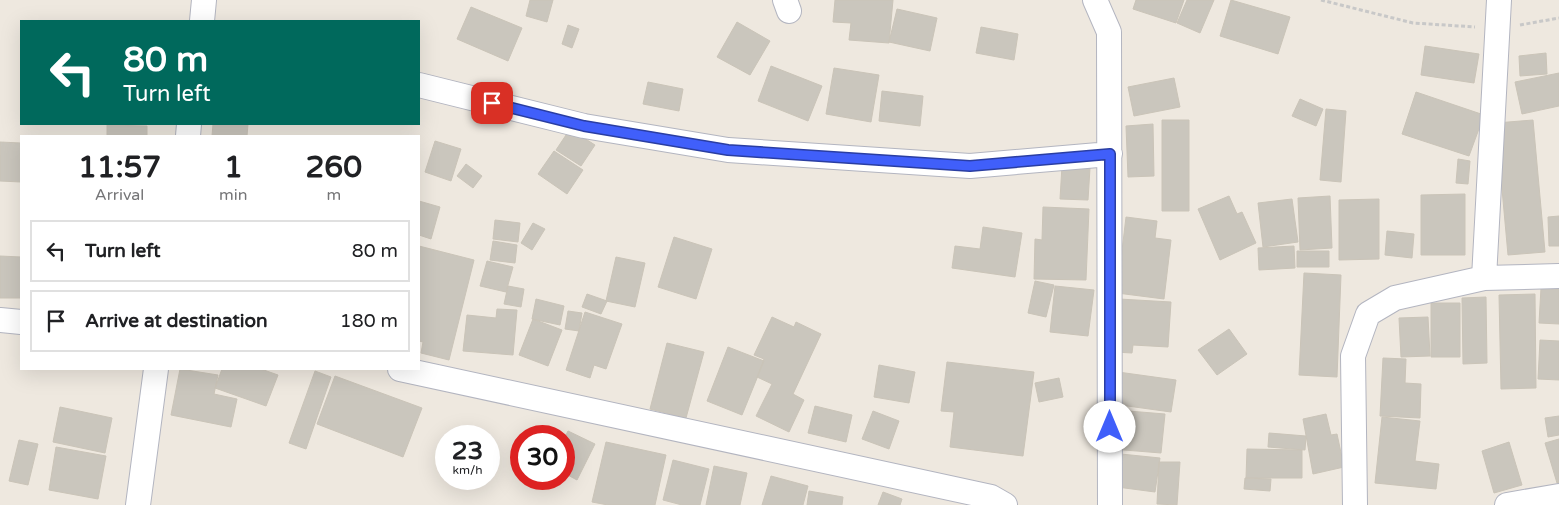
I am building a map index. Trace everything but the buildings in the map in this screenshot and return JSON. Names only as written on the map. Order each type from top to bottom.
[{"type":"street","points":[[202,20],[204,0]]},
{"type":"street","points":[[1095,0],[1109,32],[1110,505]]},
{"type":"street","points":[[1484,278],[1499,0]]},
{"type":"street","points":[[420,85],[584,126],[728,150],[970,166],[1110,154]]},
{"type":"street","points":[[1355,505],[1353,356],[1368,314],[1395,298],[1484,278],[1559,276]]},
{"type":"street","points":[[0,320],[20,322]]},
{"type":"street","points":[[138,505],[156,370]]},
{"type":"street","points":[[405,370],[991,497],[1005,505]]},
{"type":"street","points":[[1507,505],[1559,496]]},
{"type":"path","points":[[1321,0],[1413,23],[1497,29],[1559,18]]},
{"type":"route","points":[[492,103],[584,126],[728,150],[970,166],[1110,154],[1110,427]]}]
